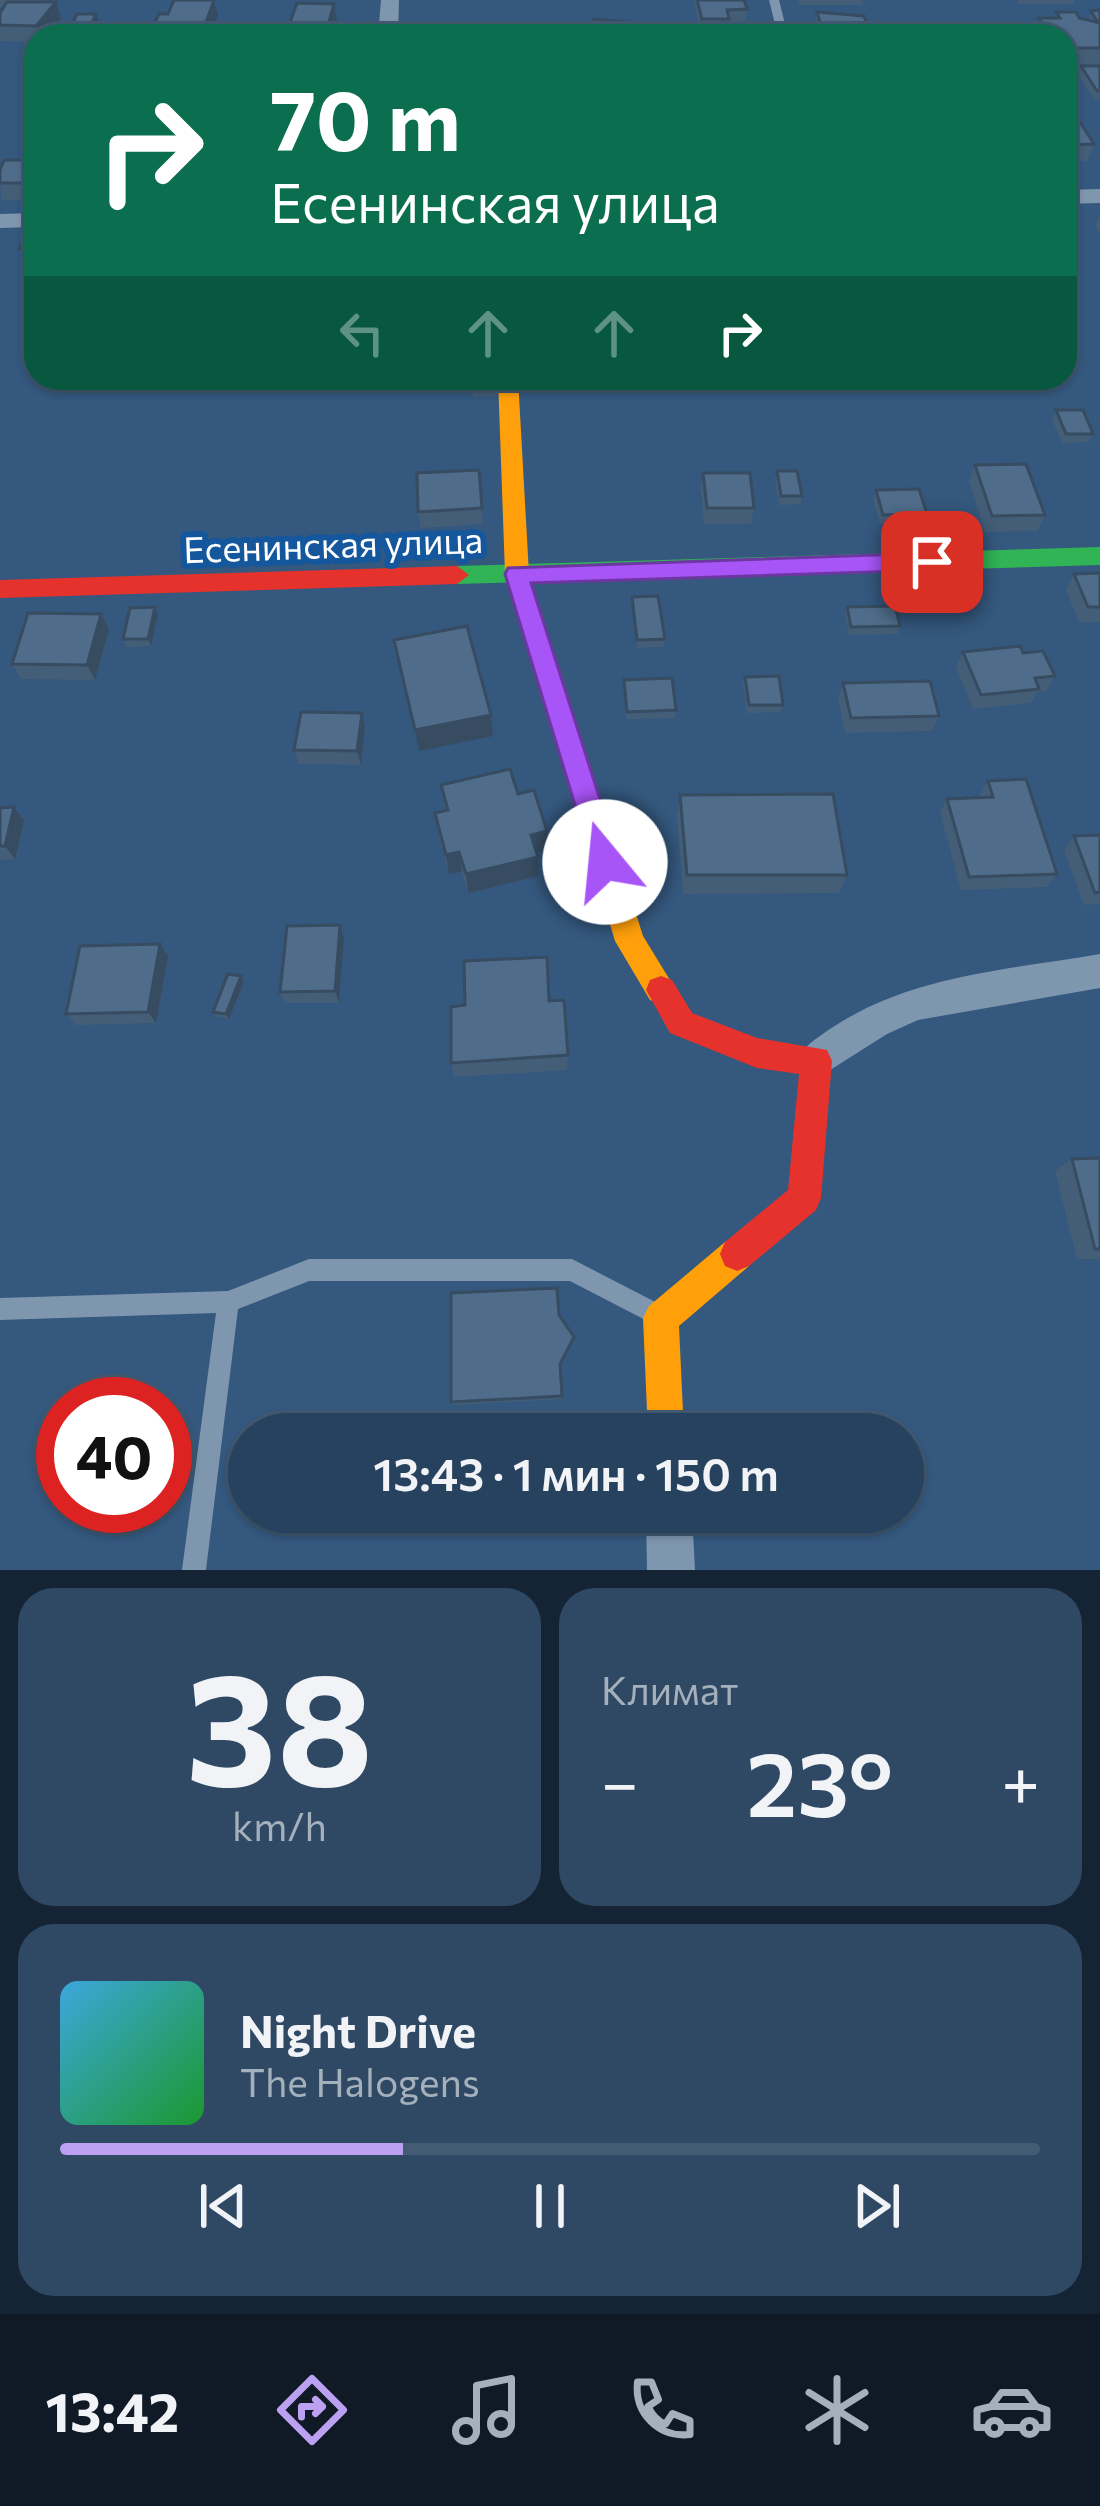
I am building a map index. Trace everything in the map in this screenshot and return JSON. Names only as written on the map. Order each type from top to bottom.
[{"type":"street","points":[[509,390],[517,574],[630,940],[681,1023],[757,1053],[816,1061],[874,1022],[916,1003],[1100,971]]},
{"type":"street","name":"Есенинская улица","points":[[0,589],[1100,556]]},
{"type":"street","points":[[665,1413],[661,1318],[804,1198],[816,1061]]},
{"type":"street","points":[[670,1533],[671,1570]]},
{"type":"lane","points":[[0,1309],[227,1302],[309,1270],[572,1270],[661,1318]]},
{"type":"lane","points":[[194,1570],[227,1302]]},
{"type":"building","points":[[174,0],[214,0],[205,24],[154,24],[159,14],[168,14]]},
{"type":"building","points":[[697,0],[744,0],[747,9],[727,10],[729,19],[702,19]]},
{"type":"building","points":[[7,2],[56,2],[38,24],[0,25]]},
{"type":"building","points":[[297,3],[334,4],[328,24],[289,24]]},
{"type":"building","points":[[817,12],[864,16],[867,24],[820,24]]},
{"type":"building","points":[[1056,12],[1076,12],[1079,18],[1100,23],[1100,48],[1077,48],[1077,24],[1042,24],[1039,18],[1060,18]]},
{"type":"building","points":[[77,14],[96,14],[91,24],[72,24]]},
{"type":"building","points":[[594,19],[636,24],[595,24]]},
{"type":"building","points":[[1081,66],[1100,66],[1100,91],[1097,91]]},
{"type":"building","points":[[1077,118],[1094,144],[1077,145]]},
{"type":"building","points":[[4,160],[24,160],[24,183],[0,183]]},
{"type":"building","points":[[1056,410],[1083,410],[1093,434],[1066,434]]},
{"type":"building","points":[[1026,464],[1045,515],[992,516],[975,465]]},
{"type":"building","points":[[479,470],[482,508],[418,512],[417,473]]},
{"type":"building","points":[[777,471],[797,471],[802,496],[781,496]]},
{"type":"building","points":[[703,473],[750,473],[754,508],[707,508]]},
{"type":"building","points":[[919,489],[927,514],[883,515],[876,490]]},
{"type":"building","points":[[1100,573],[1100,607],[1088,607],[1074,574]]},
{"type":"building","points":[[658,596],[665,639],[637,640],[632,597]]},
{"type":"building","points":[[895,606],[900,626],[851,627],[847,607]]},
{"type":"building","points":[[155,607],[148,639],[123,639],[130,608]]},
{"type":"building","points":[[28,613],[101,614],[87,665],[12,664]]},
{"type":"building","points":[[467,626],[491,715],[415,730],[394,640]]},
{"type":"building","points":[[1020,646],[1023,653],[1043,651],[1055,676],[1035,678],[1039,689],[981,695],[963,652]]},
{"type":"building","points":[[779,676],[783,705],[749,705],[745,677]]},
{"type":"building","points":[[672,678],[676,710],[627,712],[624,680]]},
{"type":"building","points":[[930,681],[939,716],[851,718],[843,683]]},
{"type":"building","points":[[301,712],[362,713],[357,751],[294,750]]},
{"type":"building","points":[[510,769],[518,794],[534,790],[547,831],[531,835],[538,857],[466,874],[459,852],[446,855],[435,813],[448,810],[441,785]]},
{"type":"building","points":[[1026,779],[1057,874],[969,877],[947,799],[993,797],[988,781]]},
{"type":"building","points":[[833,794],[847,875],[687,875],[680,795]]},
{"type":"building","points":[[14,807],[5,846],[0,846],[0,808]]},
{"type":"building","points":[[1100,835],[1100,892],[1095,893],[1074,836]]},
{"type":"building","points":[[340,925],[335,991],[280,992],[287,926]]},
{"type":"building","points":[[160,944],[148,1012],[66,1014],[80,946]]},
{"type":"building","points":[[547,957],[549,1001],[564,1000],[568,1055],[451,1063],[451,1007],[465,1005],[464,961]]},
{"type":"building","points":[[228,974],[241,976],[226,1014],[213,1012]]},
{"type":"building","points":[[1100,1158],[1100,1249],[1095,1249],[1072,1159]]},
{"type":"building","points":[[557,1288],[559,1315],[574,1337],[560,1364],[562,1396],[451,1402],[451,1293]]},
{"type":"traffic: fast","points":[[457,575],[1100,556]]},
{"type":"traffic: slow","points":[[509,390],[517,574],[630,941],[661,990]]},
{"type":"traffic: slow","points":[[665,1413],[661,1318],[737,1254]]},
{"type":"traffic: jam","points":[[0,589],[457,575]]},
{"type":"traffic: jam","points":[[661,990],[681,1023],[757,1053],[816,1061],[804,1198],[737,1254]]},
{"type":"route","points":[[605,862],[517,574],[932,562]]}]
